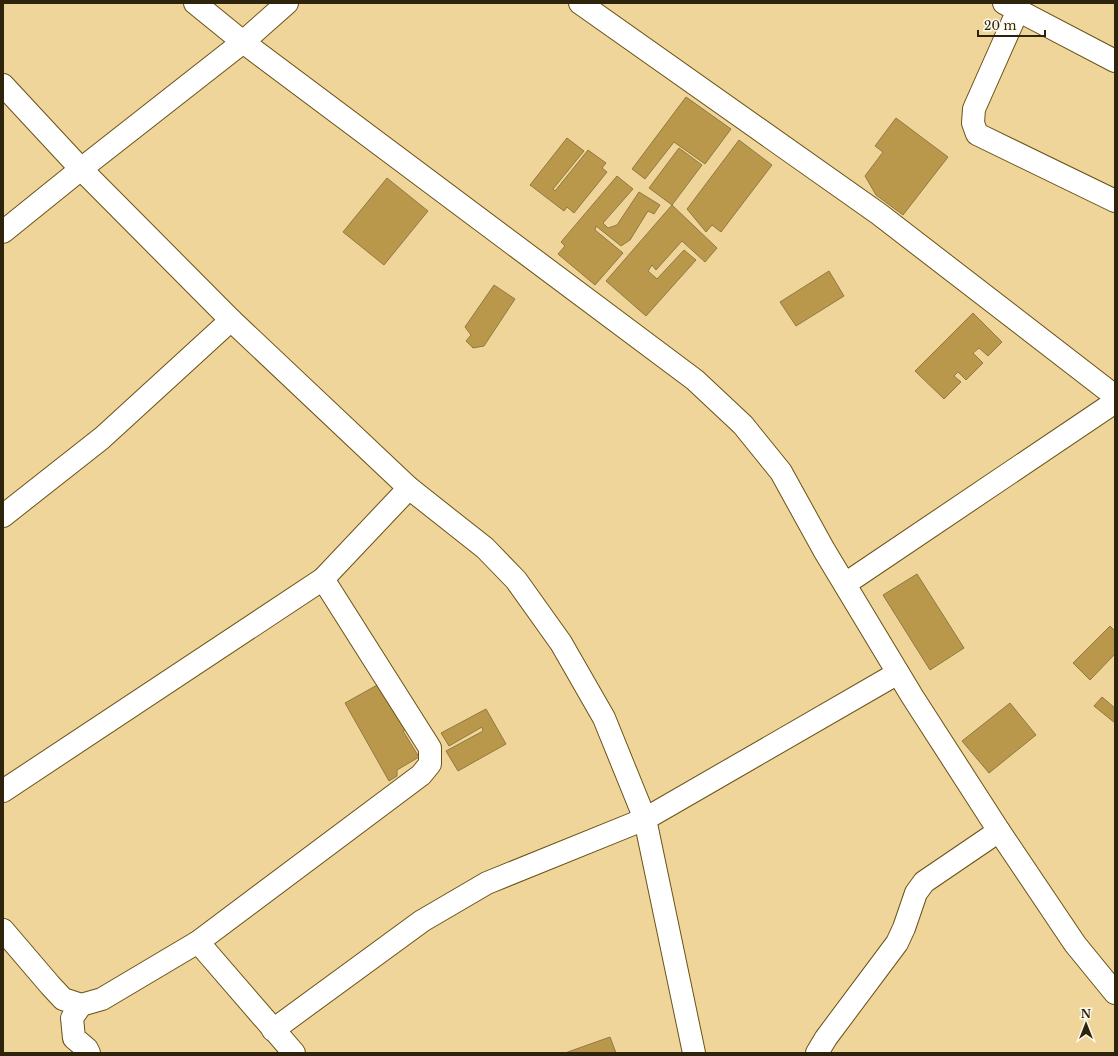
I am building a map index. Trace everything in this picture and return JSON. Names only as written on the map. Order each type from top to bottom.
[{"type":"street","points":[[195,3],[243,42],[695,380],[743,425],[781,472],[824,550],[898,673],[999,831],[1075,944],[1115,993]]},
{"type":"street","points":[[3,232],[243,42],[287,3]]},
{"type":"street","points":[[580,3],[879,214],[1115,396]]},
{"type":"street","points":[[1115,61],[1011,7],[974,109],[973,124],[977,134],[1115,201]]},
{"type":"street","points":[[3,85],[81,169],[231,320],[409,488],[485,548],[516,580],[561,643],[604,718],[645,819],[694,1053]]},
{"type":"street","points":[[3,516],[102,438],[231,320]]},
{"type":"street","points":[[845,584],[1115,402]]},
{"type":"street","points":[[3,791],[323,579],[409,488]]},
{"type":"street","points":[[3,930],[63,999],[82,1005],[102,999],[198,942],[421,775],[430,764],[430,748],[323,579]]},
{"type":"street","points":[[273,1030],[422,921],[487,883],[645,819],[898,673]]},
{"type":"street","points":[[817,1053],[826,1038],[897,943],[904,928],[916,893],[924,882],[999,831]]},
{"type":"street","points":[[198,942],[294,1053]]},
{"type":"street","points":[[82,1005],[72,1018],[74,1038],[89,1053]]},
{"type":"building","points":[[686,97],[731,129],[705,164],[674,142],[645,179],[632,169]]},
{"type":"building","points":[[896,118],[948,157],[903,215],[876,195],[865,176],[883,152],[875,146]]},
{"type":"building","points":[[567,138],[584,151],[553,189],[555,191],[588,150],[606,163],[602,168],[607,172],[574,213],[567,207],[564,211],[530,185]]},
{"type":"building","points":[[739,140],[772,165],[721,232],[712,225],[706,232],[687,209]]},
{"type":"building","points":[[679,148],[702,165],[672,205],[649,188]]},
{"type":"building","points":[[617,176],[633,189],[603,223],[608,228],[617,225],[639,192],[660,205],[654,214],[648,211],[630,240],[621,246],[596,226],[595,230],[623,253],[595,285],[558,254],[565,246],[561,242]]},
{"type":"building","points":[[387,178],[428,211],[384,265],[343,232]]},
{"type":"building","points":[[672,205],[717,248],[705,262],[682,241],[656,270],[652,265],[648,271],[657,279],[684,250],[696,260],[646,316],[606,281]]},
{"type":"building","points":[[829,271],[844,296],[796,326],[780,302]]},
{"type":"building","points":[[494,285],[515,299],[484,346],[473,348],[466,341],[471,335],[465,327]]},
{"type":"building","points":[[973,313],[1002,342],[988,356],[979,348],[973,353],[983,363],[966,380],[958,372],[954,376],[961,382],[944,399],[915,371]]},
{"type":"building","points":[[917,574],[964,648],[930,670],[883,595]]},
{"type":"building","points":[[1110,626],[1115,631],[1115,654],[1090,680],[1073,663]]},
{"type":"building","points":[[379,684],[410,727],[403,731],[419,757],[397,770],[397,776],[389,781],[345,703]]},
{"type":"building","points":[[1102,697],[1115,708],[1115,723],[1094,706]]},
{"type":"building","points":[[1010,703],[1036,735],[989,773],[962,741]]},
{"type":"building","points":[[486,709],[506,744],[458,771],[446,751],[483,731],[482,727],[449,746],[441,733]]},
{"type":"building","points":[[610,1037],[616,1053],[565,1053]]}]
